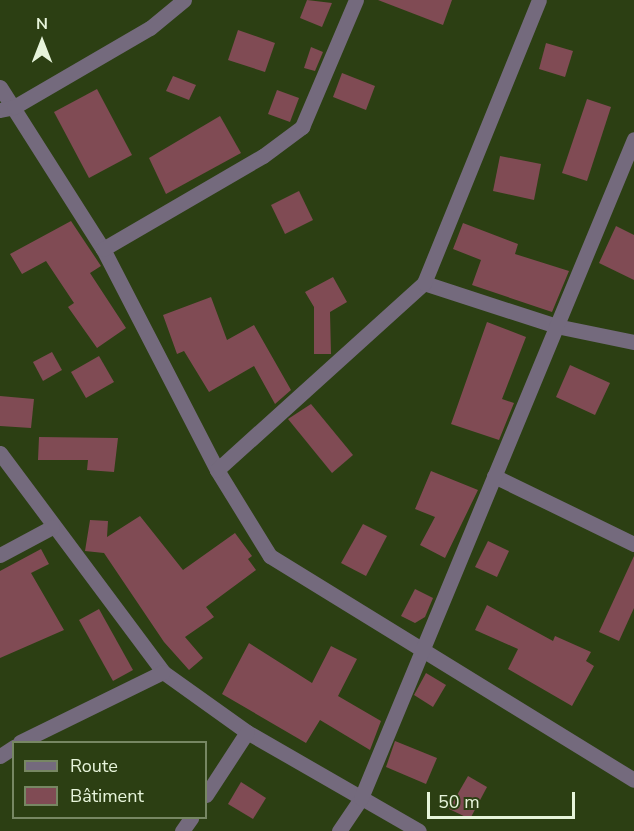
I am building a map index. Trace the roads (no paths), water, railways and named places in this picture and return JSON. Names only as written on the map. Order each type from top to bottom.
[{"type":"street","points":[[7,109],[150,28],[184,0]]},
{"type":"street","points":[[103,249],[262,156],[302,127],[356,0]]},
{"type":"street","points":[[218,470],[424,283],[540,0]]},
{"type":"street","points":[[0,87],[7,109],[103,249],[218,470],[270,556],[634,780]]},
{"type":"street","points":[[339,831],[361,798],[634,139]]},
{"type":"street","points":[[424,283],[556,326],[634,342]]},
{"type":"street","points":[[0,453],[52,527],[163,672],[247,732],[420,831]]},
{"type":"street","points":[[494,476],[634,544]]},
{"type":"street","points":[[0,555],[52,527]]},
{"type":"street","points":[[22,741],[163,672]]},
{"type":"street","points":[[207,793],[247,732]]}]
